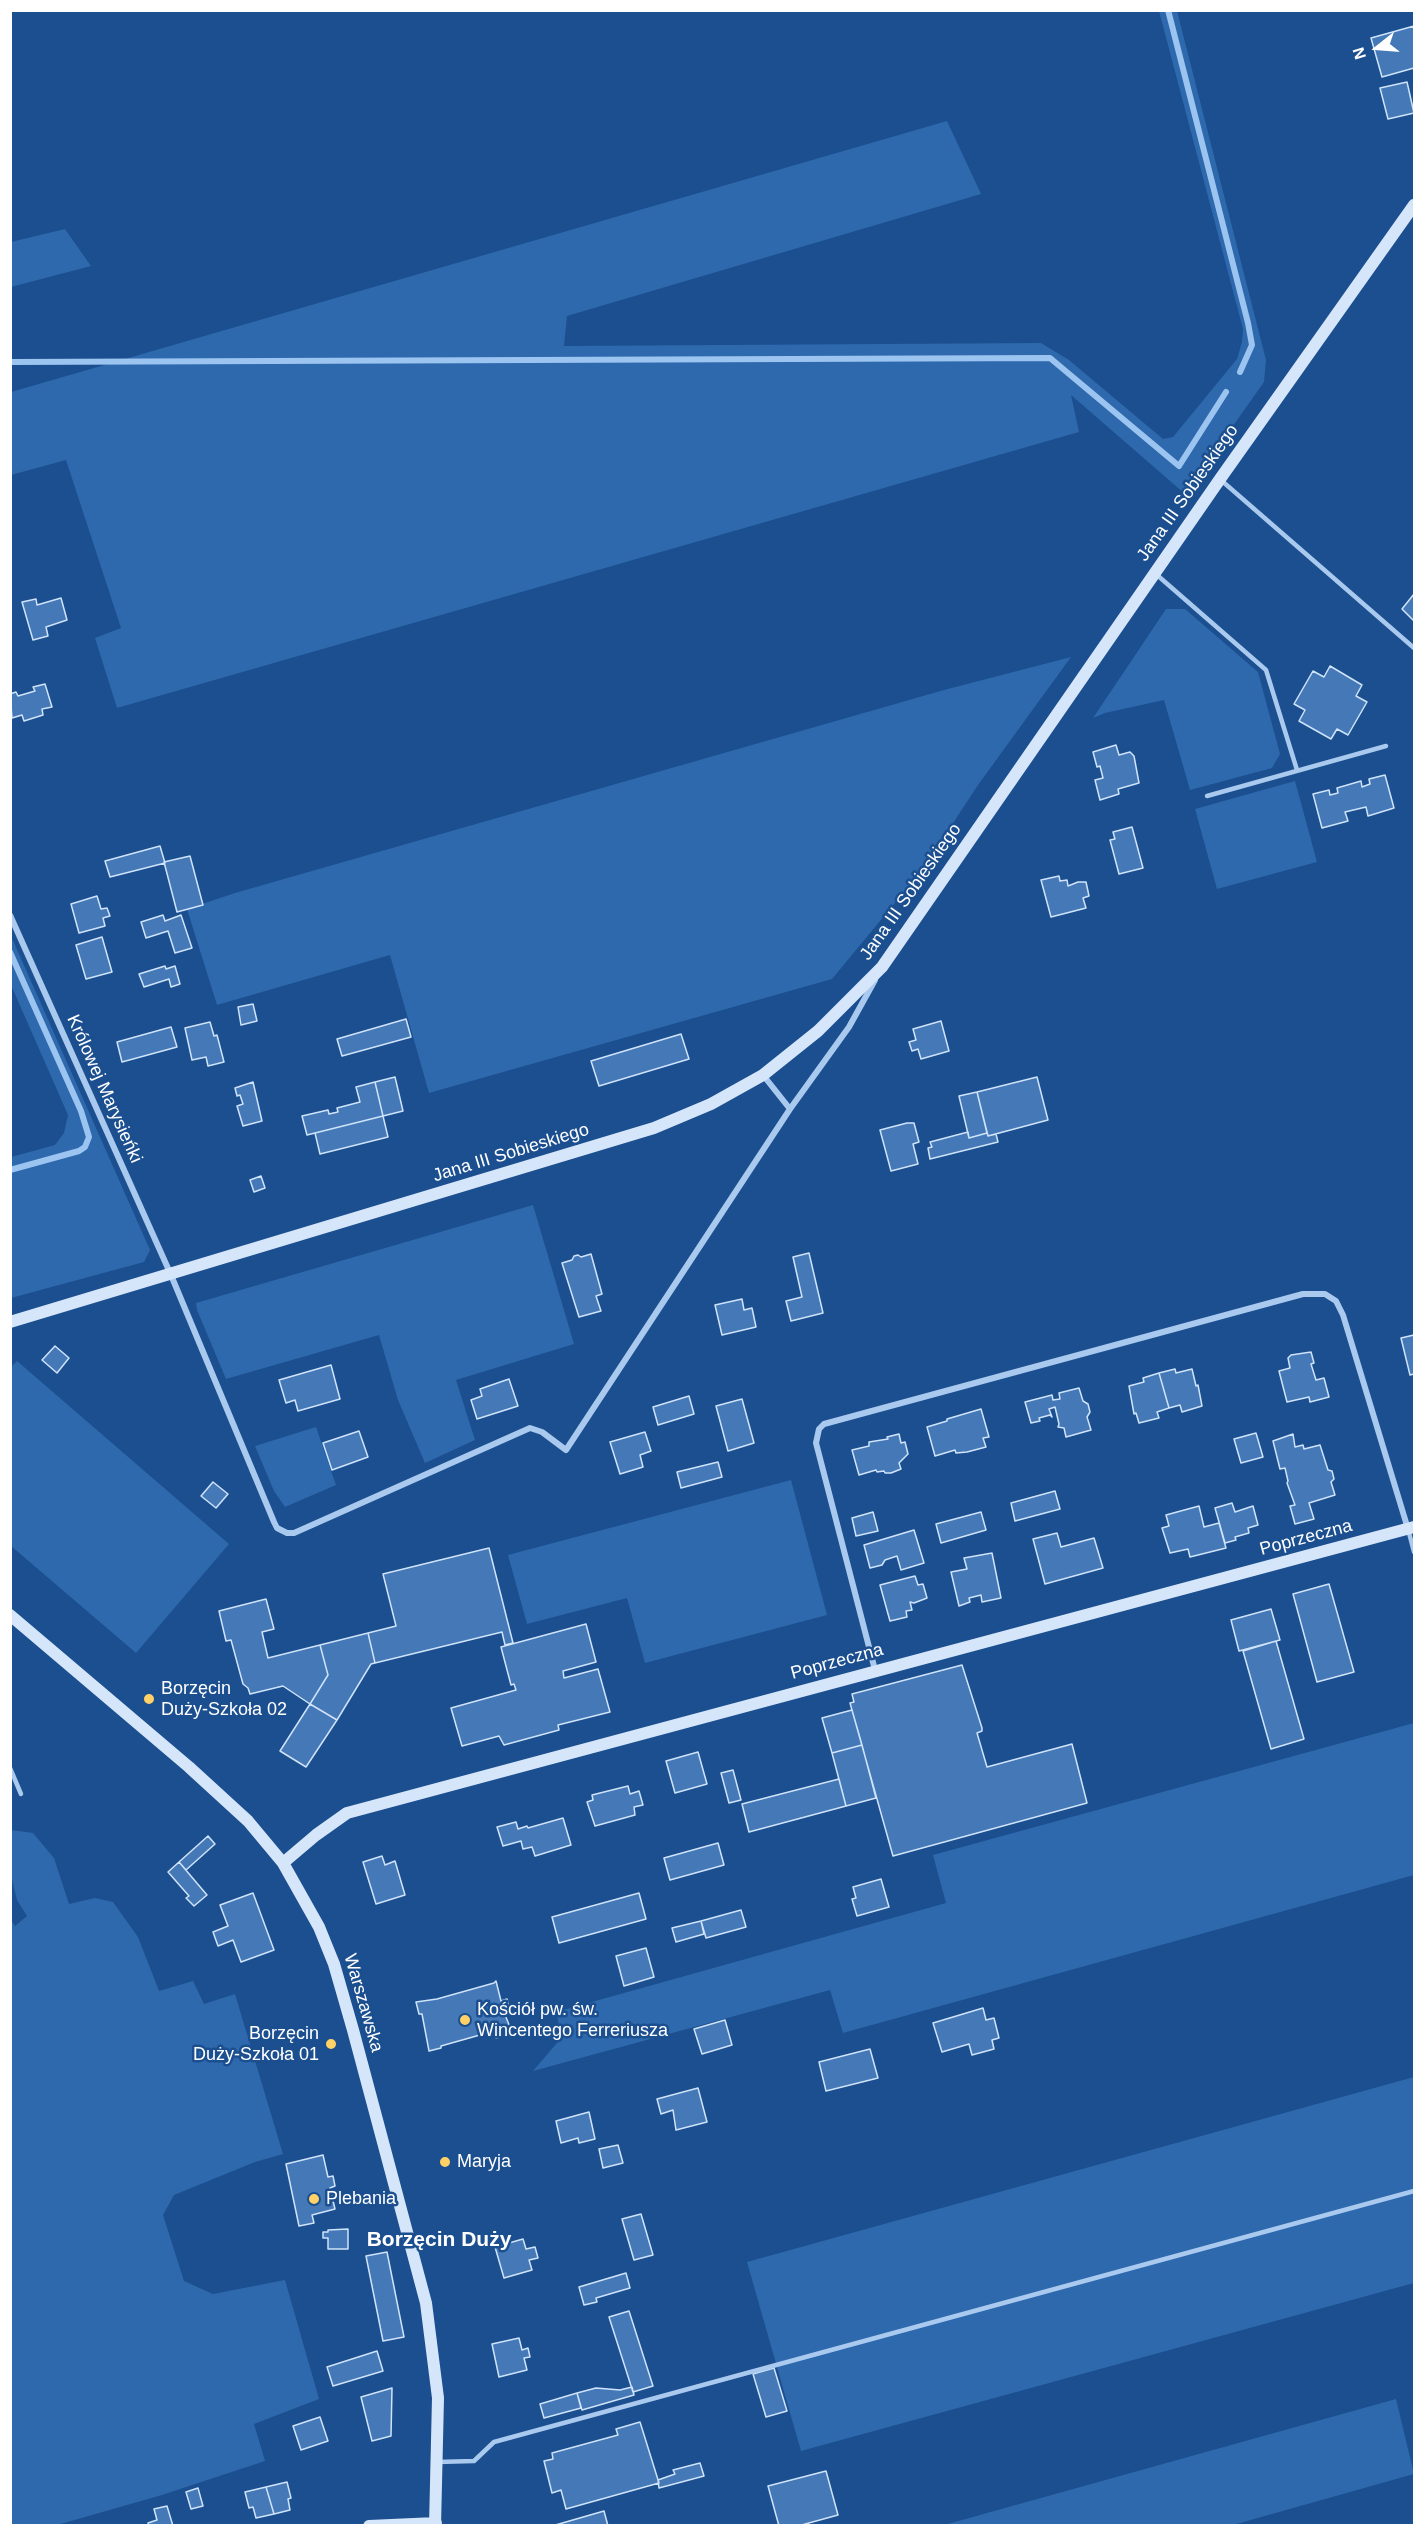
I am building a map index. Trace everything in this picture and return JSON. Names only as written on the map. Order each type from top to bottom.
[{"type":"main road","name":"Jana III Sobieskiego","points":[[10,1322],[654,1128],[711,1104],[763,1075],[818,1031],[882,967],[1220,479],[1414,205]]},
{"type":"main road","name":"Poprzeczna","points":[[283,1863],[347,1813],[1411,1528]]},
{"type":"main road","name":"Warszawska","points":[[13,1622],[189,1767],[248,1821],[283,1863],[319,1927],[334,1964],[426,2303],[438,2398],[436,2524]]},
{"type":"main road","points":[[369,2526],[436,2524]]},
{"type":"street","name":"Królowej Marysieńki","points":[[10,915],[171,1275],[274,1522],[281,1531],[294,1533],[530,1428],[542,1432],[566,1450],[790,1109]]},
{"type":"street","points":[[763,1075],[790,1109],[849,1027],[882,967]]},
{"type":"street","points":[[875,1670],[816,1443],[819,1429],[824,1424],[1292,1297],[1316,1292],[1325,1294],[1336,1301],[1343,1315],[1411,1528]]},
{"type":"lane","points":[[1220,479],[1414,648]]},
{"type":"lane","points":[[1155,573],[1266,670],[1297,770]]},
{"type":"lane","points":[[1207,796],[1386,746]]},
{"type":"lane","points":[[1411,1528],[1414,1552]]},
{"type":"lane","points":[[10,1768],[21,1794]]},
{"type":"lane","points":[[437,2462],[474,2461],[494,2442],[1414,2192]]},
{"type":"shaded area","points":[[1159,11],[1177,11],[1266,360],[1264,382],[1185,494],[1071,395],[1079,432],[117,708],[95,638],[121,628],[66,460],[11,475],[11,392],[947,121],[981,194],[567,316],[564,346],[1041,343],[1069,360],[1163,439],[1173,437],[1237,359],[1243,329]]},
{"type":"shaded area","points":[[65,229],[91,266],[11,287],[11,242]]},
{"type":"shaded area","points":[[1166,609],[1185,609],[1258,672],[1280,754],[1272,768],[1190,790],[1164,700],[1105,713],[1093,718]]},
{"type":"shaded area","points":[[1071,657],[978,785],[923,869],[832,979],[429,1093],[390,955],[217,1005],[187,909],[235,893],[944,690]]},
{"type":"shaded area","points":[[1295,781],[1317,862],[1217,889],[1195,809]]},
{"type":"shaded area","points":[[11,936],[150,1250],[144,1262],[11,1298],[11,1157],[55,1145],[64,1133],[68,1115],[11,985]]},
{"type":"shaded area","points":[[533,1205],[574,1344],[456,1380],[475,1440],[425,1463],[398,1400],[379,1335],[226,1379],[196,1303]]},
{"type":"shaded area","points":[[17,1361],[229,1544],[136,1653],[11,1546],[10,1368]]},
{"type":"shaded area","points":[[316,1427],[336,1485],[285,1507],[274,1491],[255,1446]]},
{"type":"shaded area","points":[[791,1480],[827,1615],[645,1663],[627,1598],[527,1624],[508,1555]]},
{"type":"shaded area","points":[[1414,1723],[1414,1875],[843,2033],[830,1990],[533,2071],[562,2037],[556,2012],[946,1903],[933,1855]]},
{"type":"shaded area","points":[[11,1830],[33,1833],[54,1858],[69,1904],[95,1898],[113,1902],[138,1937],[159,1991],[193,1981],[204,2004],[235,1994],[283,2154],[255,2162],[174,2195],[163,2215],[184,2281],[213,2294],[285,2280],[319,2399],[254,2424],[265,2461],[162,2495],[57,2525],[11,2525],[10,1919],[15,1926],[27,1916],[17,1900],[11,1876]]},
{"type":"shaded area","points":[[1414,2077],[1414,2283],[801,2451],[747,2262]]},
{"type":"shaded area","points":[[1396,2399],[1414,2474],[1233,2525],[944,2525]]},
{"type":"building","points":[[1414,26],[1414,68],[1382,77],[1371,38]]},
{"type":"building","points":[[1407,82],[1414,113],[1388,119],[1380,88]]},
{"type":"building","points":[[1414,594],[1414,621],[1402,609]]},
{"type":"building","points":[[61,598],[67,620],[46,627],[48,636],[33,640],[22,602],[36,599],[37,605]]},
{"type":"building","points":[[1330,666],[1362,685],[1356,696],[1367,702],[1348,735],[1337,729],[1331,739],[1299,721],[1305,710],[1294,704],[1313,671],[1324,677]]},
{"type":"building","points":[[45,684],[52,707],[42,709],[43,715],[24,721],[22,715],[12,718],[10,694],[16,692],[18,696],[35,691],[33,687]]},
{"type":"building","points":[[1116,745],[1119,755],[1130,752],[1134,756],[1139,783],[1118,789],[1119,794],[1100,800],[1095,780],[1103,778],[1093,752]]},
{"type":"building","points":[[1385,775],[1394,808],[1368,816],[1366,807],[1345,812],[1348,821],[1322,828],[1313,794],[1329,790],[1330,795],[1338,793],[1337,788],[1361,781],[1362,787],[1370,784],[1369,779]]},
{"type":"building","points":[[1132,827],[1143,868],[1119,874],[1110,840],[1115,839],[1113,832]]},
{"type":"building","points":[[160,846],[165,863],[110,877],[105,861]]},
{"type":"building","points":[[190,856],[203,905],[177,912],[164,862]]},
{"type":"building","points":[[1059,876],[1060,881],[1067,880],[1068,886],[1086,882],[1089,896],[1083,898],[1086,908],[1051,917],[1041,880]]},
{"type":"building","points":[[97,896],[101,909],[107,908],[110,916],[103,918],[105,926],[79,933],[71,904]]},
{"type":"building","points":[[163,915],[165,921],[181,915],[192,948],[175,953],[168,931],[146,938],[141,922]]},
{"type":"building","points":[[102,937],[112,972],[86,979],[76,945]]},
{"type":"building","points":[[165,966],[166,969],[175,966],[180,984],[171,987],[169,979],[144,987],[139,974]]},
{"type":"building","points":[[253,1004],[257,1021],[241,1025],[238,1007]]},
{"type":"building","points":[[406,1019],[411,1037],[342,1056],[337,1039]]},
{"type":"building","points":[[941,1021],[949,1051],[921,1059],[918,1049],[912,1051],[909,1042],[916,1040],[913,1029]]},
{"type":"building","points":[[210,1022],[214,1036],[217,1035],[224,1062],[208,1066],[206,1057],[192,1060],[185,1028]]},
{"type":"building","points":[[171,1027],[177,1047],[122,1062],[117,1042]]},
{"type":"building","points":[[681,1034],[689,1059],[599,1086],[591,1061]]},
{"type":"building","points":[[395,1077],[403,1111],[383,1116],[375,1082]]},
{"type":"building","points":[[1037,1077],[1048,1120],[988,1136],[977,1092]]},
{"type":"building","points":[[253,1082],[262,1121],[243,1126],[237,1106],[243,1104],[235,1088]]},
{"type":"building","points":[[375,1082],[383,1116],[307,1135],[302,1116],[328,1110],[329,1114],[338,1112],[337,1108],[360,1102],[356,1087]]},
{"type":"building","points":[[977,1092],[987,1133],[969,1138],[959,1096]]},
{"type":"building","points":[[383,1116],[388,1137],[320,1154],[315,1133]]},
{"type":"building","points":[[914,1123],[919,1142],[913,1144],[918,1164],[891,1171],[880,1130]]},
{"type":"building","points":[[968,1132],[969,1138],[987,1133],[988,1136],[996,1134],[998,1142],[930,1159],[928,1148],[932,1147],[930,1142]]},
{"type":"building","points":[[261,1176],[265,1188],[254,1192],[250,1180]]},
{"type":"building","points":[[809,1253],[823,1313],[791,1321],[786,1301],[802,1297],[793,1257]]},
{"type":"building","points":[[591,1254],[602,1294],[596,1296],[601,1311],[579,1317],[562,1263],[572,1260],[574,1256],[581,1257]]},
{"type":"building","points":[[742,1299],[744,1310],[752,1308],[756,1327],[722,1335],[715,1305]]},
{"type":"building","points":[[1414,1335],[1414,1374],[1410,1375],[1401,1338]]},
{"type":"building","points":[[55,1346],[69,1358],[57,1373],[42,1360]]},
{"type":"building","points":[[1311,1352],[1314,1363],[1311,1364],[1316,1380],[1324,1378],[1329,1397],[1310,1402],[1309,1397],[1287,1402],[1279,1371],[1290,1368],[1288,1358],[1291,1355]]},
{"type":"building","points":[[331,1365],[340,1399],[298,1411],[295,1400],[286,1403],[279,1380]]},
{"type":"building","points":[[1175,1369],[1176,1373],[1192,1369],[1202,1406],[1182,1412],[1180,1405],[1169,1408],[1159,1373]]},
{"type":"building","points":[[1159,1373],[1169,1408],[1157,1412],[1159,1418],[1139,1423],[1136,1413],[1134,1414],[1129,1386],[1144,1382],[1143,1378]]},
{"type":"building","points":[[509,1379],[518,1406],[477,1419],[471,1400],[482,1396],[480,1389]]},
{"type":"building","points":[[1079,1388],[1083,1401],[1088,1404],[1090,1412],[1087,1417],[1091,1430],[1066,1437],[1064,1428],[1058,1427],[1055,1407],[1049,1409],[1052,1417],[1050,1415],[1039,1418],[1040,1421],[1031,1423],[1025,1402],[1052,1395],[1053,1400],[1060,1399],[1059,1393]]},
{"type":"building","points":[[689,1396],[694,1414],[658,1425],[653,1407]]},
{"type":"building","points":[[742,1399],[754,1443],[728,1451],[716,1406]]},
{"type":"building","points":[[981,1409],[989,1437],[983,1438],[986,1447],[967,1452],[956,1453],[955,1450],[935,1456],[927,1427]]},
{"type":"building","points":[[359,1431],[368,1457],[332,1470],[323,1443]]},
{"type":"building","points":[[645,1432],[651,1451],[640,1455],[643,1467],[620,1474],[610,1442]]},
{"type":"building","points":[[1256,1433],[1263,1457],[1241,1463],[1234,1439]]},
{"type":"building","points":[[899,1434],[901,1443],[905,1442],[908,1454],[899,1463],[901,1469],[891,1473],[876,1470],[859,1475],[852,1450],[869,1446],[869,1442],[888,1439],[887,1437]]},
{"type":"building","points":[[1293,1434],[1295,1447],[1303,1445],[1304,1449],[1320,1445],[1328,1470],[1332,1471],[1334,1479],[1331,1482],[1335,1495],[1309,1503],[1314,1519],[1295,1524],[1290,1506],[1295,1505],[1287,1483],[1285,1468],[1280,1469],[1273,1441]]},
{"type":"building","points":[[718,1462],[722,1477],[681,1488],[677,1472]]},
{"type":"building","points":[[213,1482],[228,1494],[216,1508],[201,1496]]},
{"type":"building","points":[[1055,1491],[1060,1509],[1015,1521],[1011,1503]]},
{"type":"building","points":[[1232,1503],[1235,1512],[1253,1506],[1258,1525],[1248,1528],[1249,1533],[1225,1543],[1215,1508]]},
{"type":"building","points":[[1199,1506],[1204,1527],[1219,1523],[1226,1548],[1190,1557],[1188,1549],[1170,1553],[1162,1528],[1169,1526],[1166,1515]]},
{"type":"building","points":[[873,1512],[878,1531],[856,1536],[852,1518]]},
{"type":"building","points":[[981,1512],[986,1530],[941,1543],[936,1524]]},
{"type":"building","points":[[914,1530],[924,1563],[901,1570],[897,1556],[885,1560],[882,1565],[870,1568],[864,1545]]},
{"type":"building","points":[[1057,1533],[1061,1547],[1094,1538],[1103,1568],[1045,1584],[1033,1539]]},
{"type":"building","points":[[489,1548],[513,1643],[505,1645],[502,1632],[375,1663],[368,1633],[396,1626],[383,1574]]},
{"type":"building","points":[[992,1553],[1001,1598],[982,1602],[981,1595],[969,1598],[970,1602],[959,1606],[951,1572],[967,1569],[964,1558]]},
{"type":"building","points":[[915,1576],[918,1585],[923,1584],[927,1598],[914,1603],[910,1602],[912,1610],[906,1611],[907,1617],[890,1621],[880,1585]]},
{"type":"building","points":[[1329,1584],[1354,1672],[1317,1682],[1293,1594]]},
{"type":"building","points":[[266,1599],[274,1629],[262,1632],[268,1658],[320,1645],[328,1675],[310,1704],[283,1686],[250,1694],[248,1688],[243,1684],[231,1640],[226,1641],[219,1611]]},
{"type":"building","points":[[1271,1609],[1280,1640],[1239,1651],[1231,1620]]},
{"type":"building","points":[[586,1624],[596,1662],[563,1671],[564,1678],[598,1669],[610,1712],[558,1725],[559,1730],[504,1745],[499,1736],[462,1746],[451,1708],[516,1690],[514,1684],[511,1685],[501,1647]]},
{"type":"building","points":[[368,1633],[375,1663],[371,1664],[337,1720],[310,1704],[328,1675],[320,1645]]},
{"type":"building","points":[[1276,1641],[1304,1739],[1271,1749],[1243,1651]]},
{"type":"building","points":[[962,1665],[982,1728],[982,1731],[977,1733],[987,1767],[1072,1744],[1087,1803],[893,1856],[850,1703],[854,1702],[852,1694]]},
{"type":"building","points":[[310,1704],[337,1720],[306,1767],[280,1751]]},
{"type":"building","points":[[852,1710],[862,1745],[832,1753],[822,1718]]},
{"type":"building","points":[[862,1745],[876,1798],[846,1806],[832,1753]]},
{"type":"building","points":[[698,1752],[707,1784],[675,1793],[666,1761]]},
{"type":"building","points":[[733,1770],[741,1800],[729,1803],[721,1773]]},
{"type":"building","points":[[839,1779],[846,1806],[749,1832],[742,1804]]},
{"type":"building","points":[[628,1786],[630,1794],[639,1791],[643,1805],[634,1807],[635,1815],[595,1826],[587,1802],[593,1800],[592,1795]]},
{"type":"building","points":[[563,1818],[571,1845],[535,1856],[532,1847],[523,1849],[521,1841],[503,1846],[497,1827],[516,1822],[518,1829],[527,1826],[528,1828]]},
{"type":"building","points":[[208,1836],[215,1844],[186,1870],[179,1862]]},
{"type":"building","points":[[718,1843],[724,1865],[670,1880],[664,1858]]},
{"type":"building","points":[[382,1856],[385,1865],[395,1861],[405,1895],[376,1904],[363,1862]]},
{"type":"building","points":[[179,1862],[207,1895],[194,1906],[186,1898],[189,1896],[168,1872]]},
{"type":"building","points":[[881,1879],[889,1907],[857,1916],[852,1899],[856,1898],[853,1887]]},
{"type":"building","points":[[253,1893],[274,1950],[241,1962],[233,1940],[218,1946],[213,1932],[228,1926],[220,1905]]},
{"type":"building","points":[[639,1893],[646,1919],[559,1943],[552,1917]]},
{"type":"building","points":[[741,1910],[746,1927],[706,1938],[701,1921]]},
{"type":"building","points":[[701,1921],[704,1934],[676,1942],[672,1928]]},
{"type":"building","points":[[646,1948],[654,1977],[624,1986],[616,1956]]},
{"type":"building","name":"Kościół pw. św. Wincentego Ferreriusza","points":[[496,1981],[501,2001],[507,1999],[509,2008],[503,2010],[510,2027],[509,2029],[504,2028],[506,2035],[496,2038],[494,2031],[429,2051],[422,2014],[419,2014],[416,2002],[437,1999]]},
{"type":"building","points":[[983,2008],[986,2020],[994,2018],[999,2038],[992,2040],[994,2049],[972,2055],[969,2044],[942,2052],[933,2023]]},
{"type":"building","points":[[725,2020],[732,2045],[702,2054],[694,2029]]},
{"type":"building","points":[[870,2049],[878,2078],[826,2091],[819,2062]]},
{"type":"building","points":[[698,2088],[707,2122],[676,2130],[673,2110],[661,2114],[657,2099]]},
{"type":"building","points":[[589,2112],[595,2139],[579,2143],[578,2138],[561,2143],[556,2121]]},
{"type":"building","points":[[618,2145],[623,2163],[603,2168],[599,2149]]},
{"type":"building","name":"Plebania","points":[[323,2155],[328,2177],[333,2176],[335,2186],[330,2188],[335,2209],[312,2215],[314,2223],[299,2226],[286,2164]]},
{"type":"building","points":[[641,2214],[653,2255],[634,2260],[622,2219]]},
{"type":"building","points":[[348,2229],[348,2249],[328,2249],[328,2238],[323,2238],[323,2232]]},
{"type":"building","points":[[523,2239],[526,2249],[535,2247],[538,2258],[529,2260],[532,2270],[504,2278],[495,2247]]},
{"type":"building","points":[[387,2252],[404,2337],[383,2341],[366,2256]]},
{"type":"building","points":[[626,2273],[630,2288],[596,2298],[597,2302],[584,2305],[579,2287]]},
{"type":"building","points":[[629,2311],[653,2386],[633,2392],[609,2317]]},
{"type":"building","points":[[519,2338],[522,2350],[528,2348],[530,2357],[524,2358],[527,2370],[499,2377],[492,2344]]},
{"type":"building","points":[[377,2351],[383,2371],[333,2386],[327,2367]]},
{"type":"building","points":[[774,2368],[787,2411],[766,2417],[753,2374]]},
{"type":"building","points":[[632,2387],[634,2395],[582,2410],[577,2393],[596,2388],[620,2390]]},
{"type":"building","points":[[392,2388],[391,2436],[372,2441],[361,2397]]},
{"type":"building","points":[[577,2393],[581,2408],[544,2418],[540,2404]]},
{"type":"building","points":[[320,2417],[328,2441],[301,2450],[293,2426]]},
{"type":"building","points":[[640,2422],[659,2483],[566,2509],[561,2490],[552,2493],[544,2461],[553,2459],[552,2453],[618,2435],[616,2429]]},
{"type":"building","points":[[700,2463],[704,2476],[659,2488],[658,2480],[675,2474],[673,2470]]},
{"type":"building","points":[[826,2471],[838,2515],[798,2526],[779,2526],[768,2486]]},
{"type":"building","points":[[287,2482],[291,2498],[288,2499],[290,2510],[274,2514],[266,2487]]},
{"type":"building","points":[[266,2487],[274,2514],[256,2518],[253,2507],[249,2508],[245,2492]]},
{"type":"building","points":[[198,2488],[203,2506],[191,2509],[186,2492]]},
{"type":"building","points":[[167,2506],[173,2526],[149,2526],[148,2523],[157,2520],[154,2509]]},
{"type":"building","points":[[604,2511],[608,2526],[552,2526]]},
{"type":"waterway","points":[[1168,10],[1248,323],[1252,345],[1240,372]]},
{"type":"waterway","points":[[10,362],[1050,358],[1179,466],[1226,392]]},
{"type":"waterway","points":[[10,952],[81,1111],[89,1137],[85,1147],[79,1151],[10,1170]]},
{"type":"place","name":"Borzęcin Duży-Szkoła 02","points":[[149,1699]]},
{"type":"place","name":"Kościół pw. św. Wincentego Ferreriusza","points":[[465,2020]]},
{"type":"place","name":"Borzęcin Duży-Szkoła 01","points":[[331,2044]]},
{"type":"place","name":"Maryja","points":[[445,2162]]},
{"type":"place","name":"Plebania","points":[[314,2199]]},
{"type":"district","name":"Borzęcin Duży","points":[[439,2240]]}]
